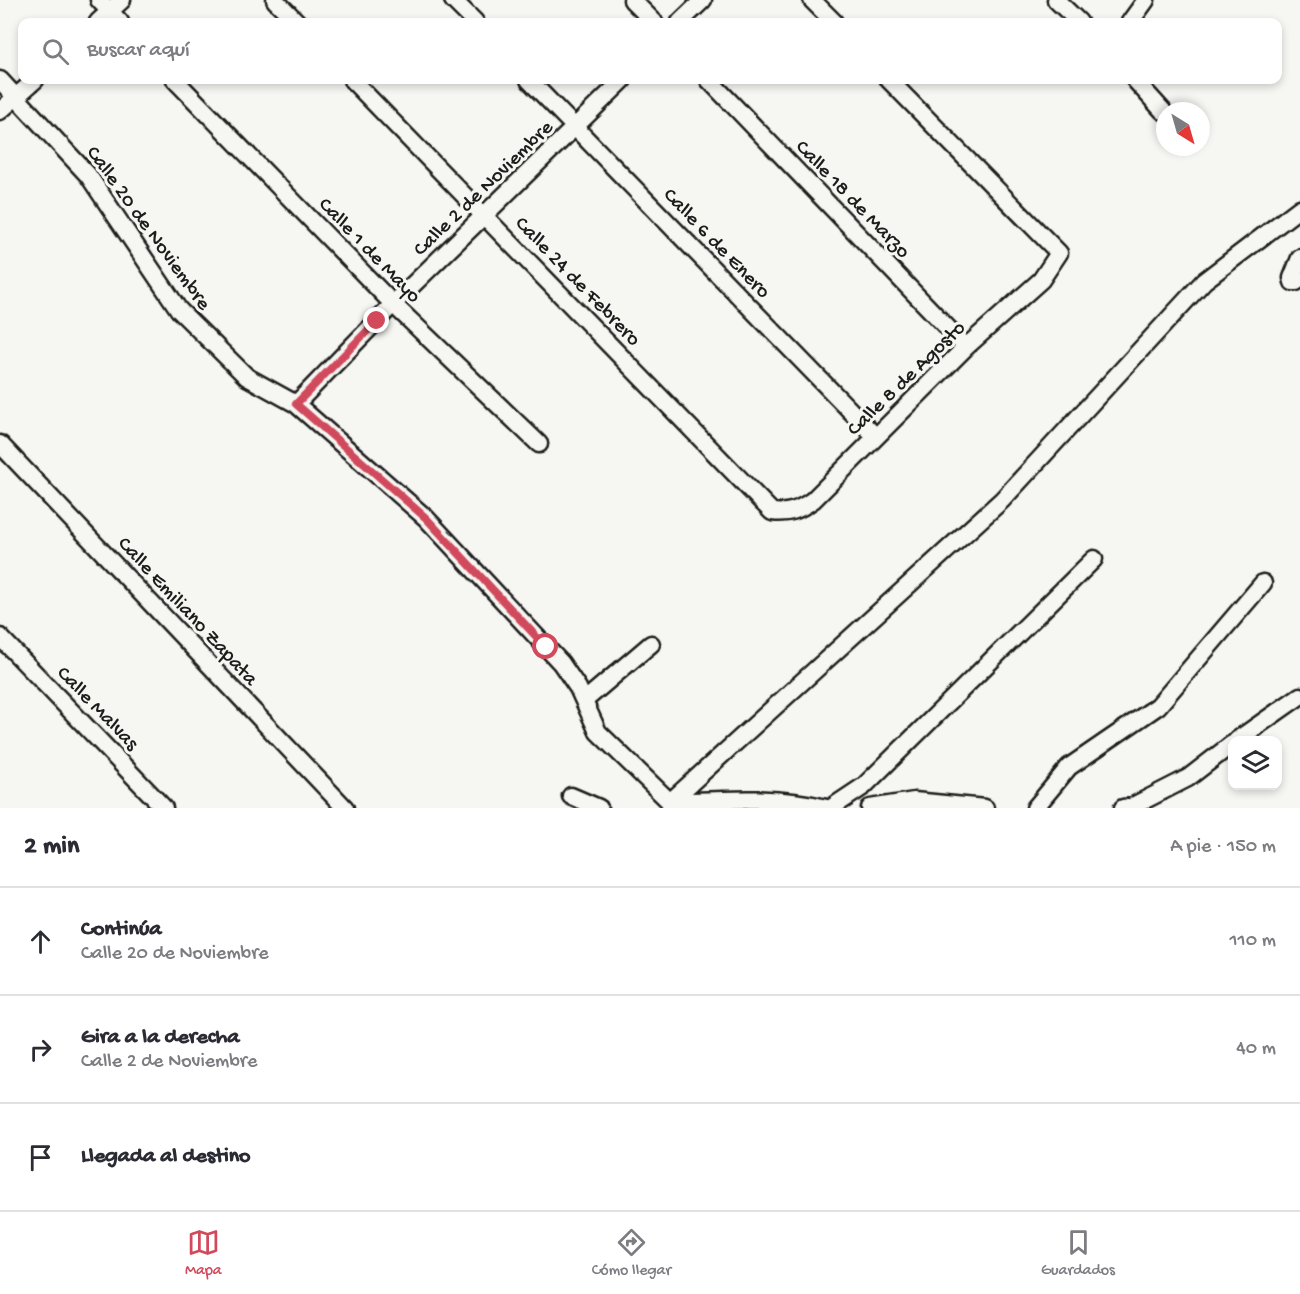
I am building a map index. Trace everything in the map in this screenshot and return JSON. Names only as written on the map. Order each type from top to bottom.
[{"type":"street","points":[[275,0],[293,18]]},
{"type":"street","points":[[453,0],[471,18]]},
{"type":"street","points":[[632,0],[650,18]]},
{"type":"street","points":[[684,18],[703,0]]},
{"type":"street","points":[[812,0],[830,18]]},
{"type":"street","points":[[1056,0],[1075,18]]},
{"type":"street","points":[[1133,18],[1146,0]]},
{"type":"street","name":"Calle 20 de Noviembre","points":[[0,80],[88,175],[179,310],[247,377],[296,404],[426,518],[561,663],[578,688],[598,732],[670,805]]},
{"type":"street","points":[[0,111],[31,84]]},
{"type":"street","name":"Calle 1 de Mayo","points":[[180,84],[393,304],[539,444]]},
{"type":"street","name":"Calle 24 de Febrero","points":[[356,84],[772,512]]},
{"type":"street","name":"Calle 6 de Enero","points":[[533,84],[875,436]]},
{"type":"street","name":"Calle 2 de Noviembre","points":[[296,404],[393,304],[619,84]]},
{"type":"street","name":"Calle 18 de Marzo","points":[[713,84],[966,347]]},
{"type":"street","name":"Calle 8 de Agosto","points":[[772,512],[787,513],[813,500],[966,347],[1041,280],[1059,253],[894,84]]},
{"type":"street","points":[[1139,84],[1156,103]]},
{"type":"street","points":[[670,805],[1002,500],[1204,281],[1300,208]]},
{"type":"street","points":[[1300,258],[1292,278],[1293,282],[1300,279]]},
{"type":"street","name":"Calle Emiliano Zapata","points":[[0,444],[345,808]]},
{"type":"street","points":[[831,808],[864,786],[1094,559]]},
{"type":"street","points":[[1035,808],[1069,767],[1158,706],[1263,584]]},
{"type":"street","name":"Calle Malvas","points":[[0,637],[164,808]]},
{"type":"street","points":[[584,701],[651,644]]},
{"type":"street","points":[[1244,736],[1300,696]]},
{"type":"street","points":[[1123,808],[1138,804],[1188,778],[1228,748]]},
{"type":"street","points":[[572,796],[599,808]]},
{"type":"street","points":[[670,805],[745,800],[805,802],[826,808]]},
{"type":"street","points":[[870,808],[914,801],[985,808]]},
{"type":"route","points":[[377,321],[296,404],[426,518],[546,647]]}]
